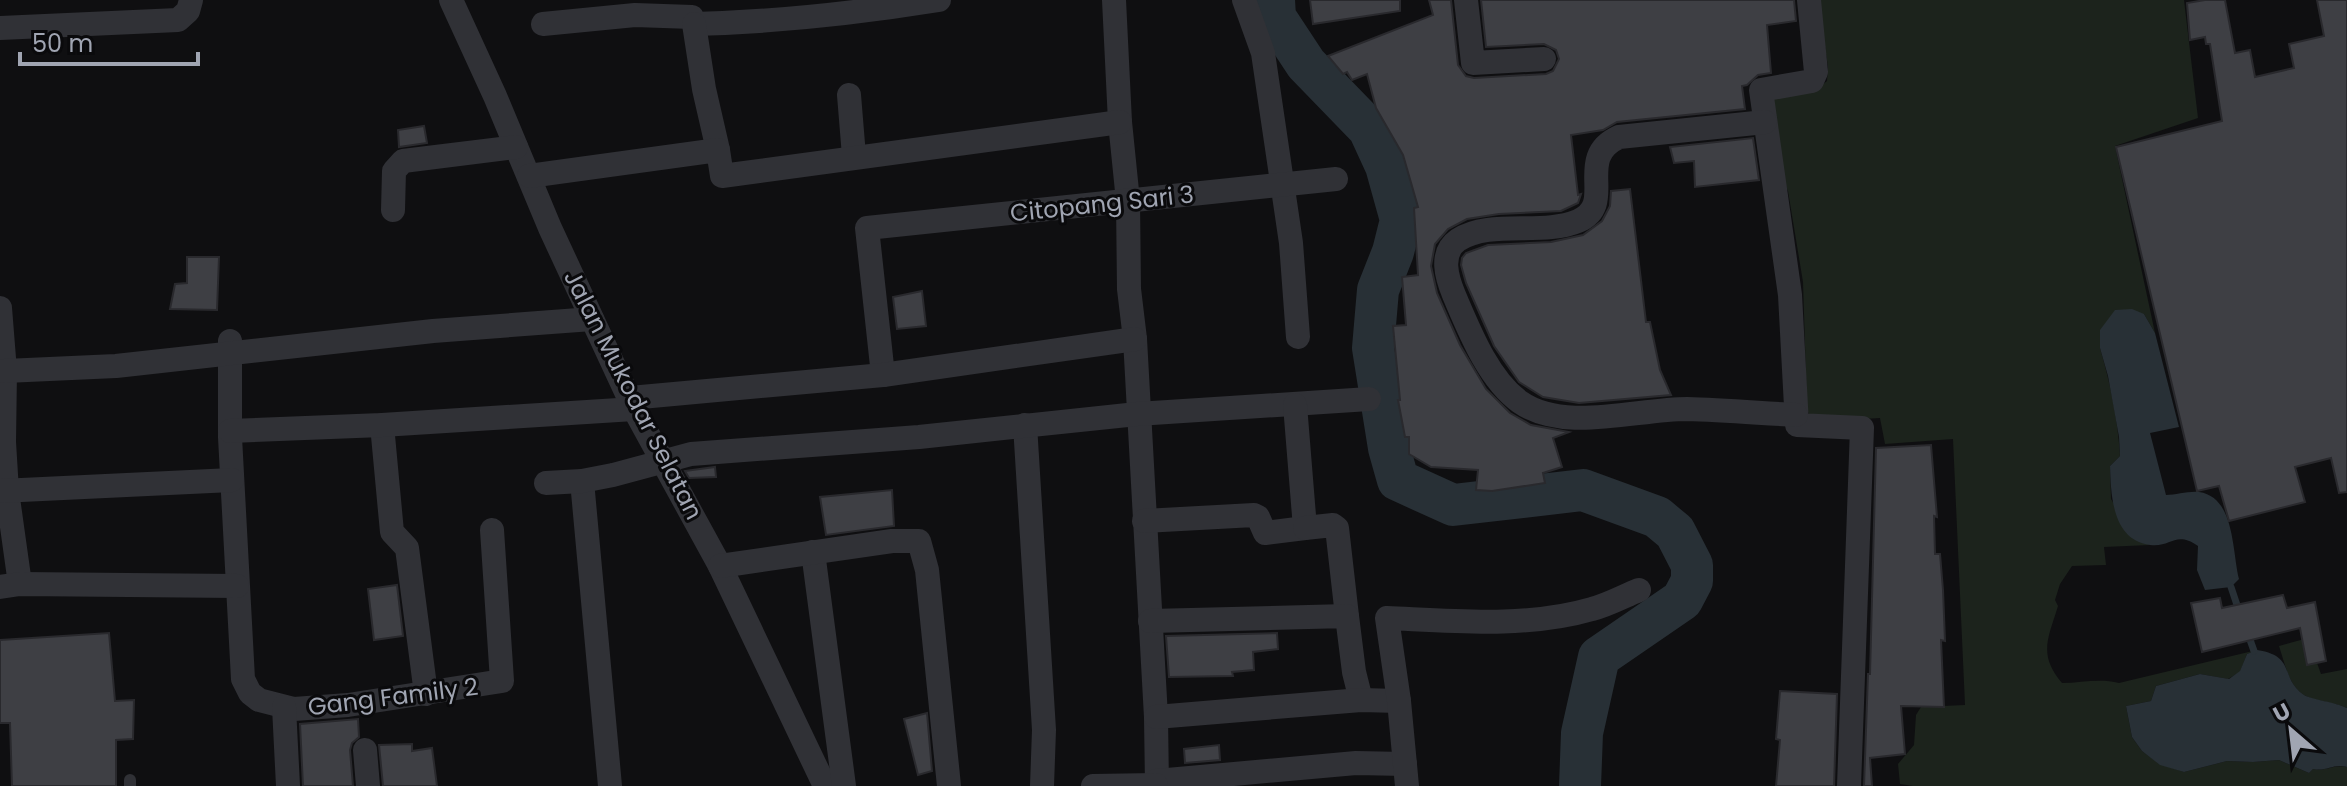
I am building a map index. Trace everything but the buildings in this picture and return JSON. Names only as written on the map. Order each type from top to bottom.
[{"type":"street","points":[[0,28],[178,20],[188,11],[191,0]]},
{"type":"street","name":"Jalan Mukodar Selatan","points":[[451,0],[632,404],[720,566],[825,786]]},
{"type":"street","points":[[694,24],[741,12],[939,0]]},
{"type":"street","points":[[1114,0],[1156,717],[1156,784]]},
{"type":"street","points":[[1244,0],[1263,53],[1291,243],[1298,337]]},
{"type":"street","points":[[1466,0],[1473,63],[1544,59]]},
{"type":"street","points":[[1809,0],[1816,72],[1812,81],[1761,90],[1790,295],[1797,425],[1862,428],[1849,786]]},
{"type":"street","points":[[543,24],[635,15],[692,17],[722,176],[1120,122]]},
{"type":"street","points":[[849,95],[854,156]]},
{"type":"street","points":[[1765,122],[1619,137],[1604,143],[1597,155],[1596,197],[1591,211],[1579,221],[1561,226],[1479,232],[1459,239],[1449,249],[1446,270],[1462,314],[1504,388],[1519,402],[1537,412],[1562,418],[1684,409],[1796,415]]},
{"type":"street","points":[[393,210],[394,171],[403,161],[516,147]]},
{"type":"street","points":[[529,176],[718,150]]},
{"type":"street","name":"Citopang Sari 3","points":[[883,375],[867,228],[1336,179]]},
{"type":"street","points":[[0,308],[5,371],[4,491],[10,586],[237,586]]},
{"type":"street","points":[[5,371],[102,368],[230,347],[592,319]]},
{"type":"street","points":[[230,431],[382,425],[632,404],[883,375],[1135,339]]},
{"type":"street","points":[[230,347],[230,431],[243,679],[250,693],[259,700],[284,707],[288,786]]},
{"type":"street","points":[[546,483],[613,475],[691,454],[919,437],[1137,414],[1369,399]]},
{"type":"street","points":[[1295,405],[1305,528]]},
{"type":"street","points":[[382,425],[392,532],[407,548],[426,694]]},
{"type":"street","points":[[1025,425],[1044,730],[1042,786]]},
{"type":"street","points":[[4,491],[232,480]]},
{"type":"street","points":[[582,481],[610,786]]},
{"type":"street","points":[[1144,521],[1254,515],[1265,533],[1333,525],[1337,528],[1354,672],[1361,700]]},
{"type":"street","name":"Gang Family 2","points":[[284,707],[348,705],[502,681],[492,530]]},
{"type":"street","points":[[720,566],[892,541],[917,540],[922,543],[949,786]]},
{"type":"street","points":[[813,552],[844,786]]},
{"type":"street","points":[[1093,786],[1156,784],[1356,763],[1406,775],[1387,618],[1477,622],[1543,618],[1592,609],[1639,590]]},
{"type":"street","points":[[1150,621],[1347,616]]},
{"type":"street","points":[[1156,717],[1361,700],[1399,701]]},
{"type":"street","points":[[365,750],[368,786]]},
{"type":"shaded area","points":[[1818,0],[2184,0],[2198,118],[2115,146],[2155,333],[2144,314],[2100,348],[2113,401],[2120,456],[2110,466],[2111,499],[2134,538],[2150,545],[2104,547],[2106,565],[2072,566],[2060,584],[2055,600],[2058,606],[2047,646],[2048,655],[2062,683],[2119,683],[2257,650],[2247,654],[2240,672],[2228,679],[2200,674],[2156,686],[2151,701],[2126,706],[2132,737],[2142,751],[2160,764],[2184,772],[2227,761],[2279,760],[2309,773],[2313,769],[2347,767],[2347,786],[1900,784],[1898,764],[1914,745],[1916,715],[1921,707],[1965,705],[1953,439],[1885,444],[1880,418],[1812,422],[1807,409],[1803,282],[1788,191],[1776,164],[1771,95],[1821,86],[1827,81],[1828,67]]},
{"type":"shaded area","points":[[2132,309],[2144,314],[2155,333],[2179,427],[2150,433],[2166,495],[2199,492],[2211,496],[2219,504],[2230,527],[2239,579],[2231,587],[2205,590],[2197,570],[2198,546],[2178,539],[2157,545],[2137,541],[2128,535],[2116,514],[2110,466],[2120,456],[2119,437],[2100,348],[2100,330],[2115,310]]},
{"type":"shaded area","points":[[2308,638],[2321,674],[2347,669],[2347,708],[2308,697],[2292,682],[2279,646]]},
{"type":"shaded area","points":[[2257,650],[2278,657],[2296,688],[2304,695],[2347,708],[2347,767],[2313,769],[2309,773],[2279,760],[2227,761],[2184,772],[2160,765],[2142,751],[2132,737],[2126,706],[2151,701],[2156,686],[2200,674],[2229,679],[2240,671],[2247,654]]},
{"type":"waterway","points":[[1274,0],[1275,17],[1306,64],[1369,129],[1386,166],[1401,220],[1378,290],[1373,348],[1389,448],[1398,480],[1453,505],[1583,490],[1657,517],[1675,532],[1692,565],[1692,581],[1682,600],[1599,657],[1582,733],[1580,786]]},
{"type":"waterway","points":[[2231,587],[2239,611]]},
{"type":"waterway","points":[[2248,634],[2254,651]]}]
